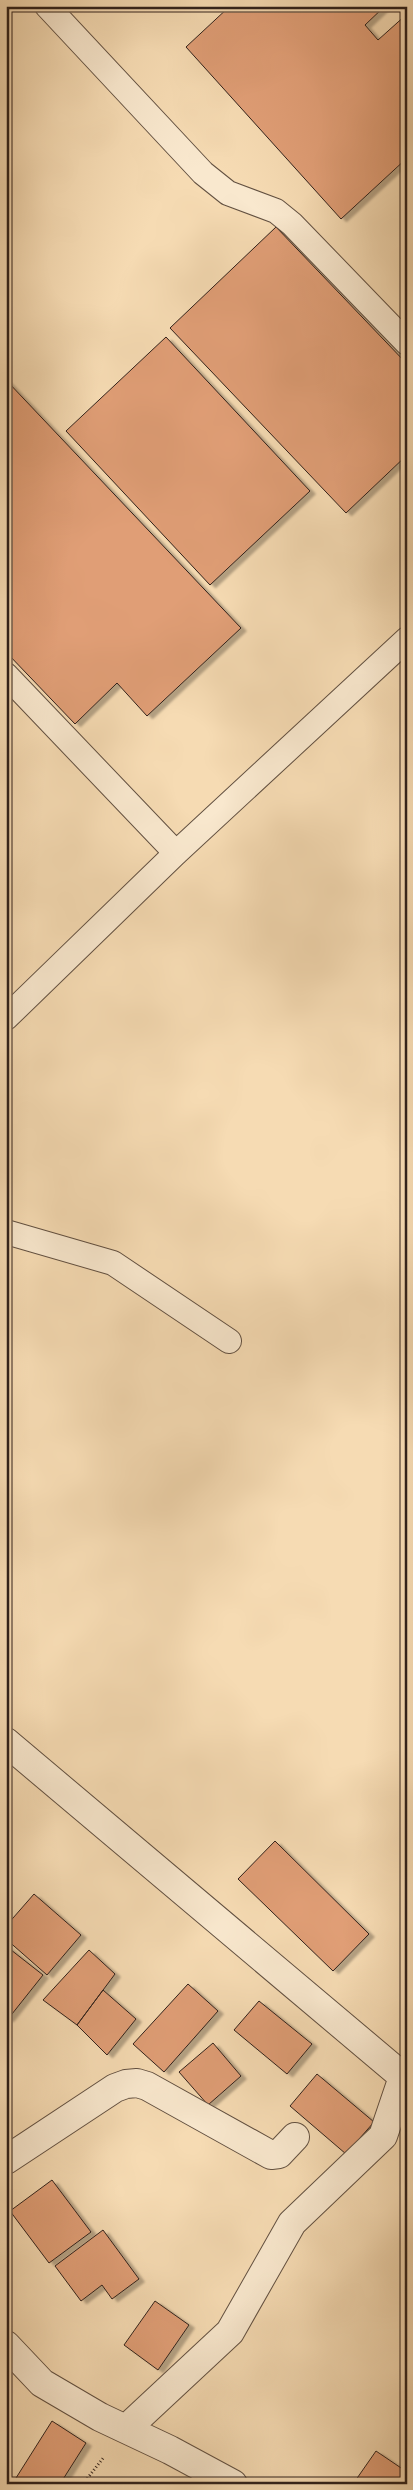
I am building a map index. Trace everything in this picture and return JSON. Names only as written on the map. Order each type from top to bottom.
[{"type":"street","points":[[6,1742],[406,2076],[383,2136],[292,2223],[230,2332],[126,2429]]},
{"type":"street","points":[[6,2160],[115,2088],[137,2083],[147,2086],[271,2155],[279,2154],[295,2137]]},
{"type":"street","points":[[6,2345],[42,2383],[100,2417],[170,2450],[233,2484]]},
{"type":"lane","points":[[46,6],[203,173],[228,193],[276,211],[292,224],[407,343]]},
{"type":"lane","points":[[6,1018],[176,853],[407,639]]},
{"type":"lane","points":[[6,675],[176,853]]},
{"type":"lane","points":[[6,1232],[113,1263],[229,1341]]},
{"type":"building","points":[[230,6],[385,6],[365,25],[378,40],[407,14],[407,158],[341,219],[186,47]]},
{"type":"building","points":[[276,227],[407,364],[407,455],[346,513],[170,328]]},
{"type":"building","points":[[166,337],[310,491],[210,585],[66,431]]},
{"type":"building","points":[[6,380],[241,628],[147,716],[117,683],[75,724],[6,652]]},
{"type":"building","points":[[275,1841],[369,1934],[333,1971],[238,1879]]},
{"type":"building","points":[[34,1894],[81,1935],[47,1975],[6,1939],[6,1926]]},
{"type":"building","points":[[6,1946],[43,1975],[8,2019],[6,2018]]},
{"type":"building","points":[[89,1950],[115,1974],[77,2025],[43,2000]]},
{"type":"building","points":[[188,1984],[218,2011],[164,2072],[133,2044]]},
{"type":"building","points":[[103,1990],[136,2019],[107,2055],[77,2025]]},
{"type":"building","points":[[259,2001],[312,2044],[287,2074],[234,2030]]},
{"type":"building","points":[[213,2043],[241,2076],[208,2105],[179,2072]]},
{"type":"building","points":[[317,2074],[374,2122],[346,2154],[290,2106]]},
{"type":"building","points":[[52,2180],[91,2232],[49,2263],[10,2211]]},
{"type":"building","points":[[103,2230],[139,2279],[112,2299],[102,2285],[81,2301],[55,2266]]},
{"type":"building","points":[[155,2301],[189,2325],[158,2370],[124,2345]]},
{"type":"building","points":[[52,2421],[86,2443],[60,2484],[25,2484],[16,2478]]},
{"type":"building","points":[[376,2451],[407,2472],[407,2484],[353,2484]]}]
